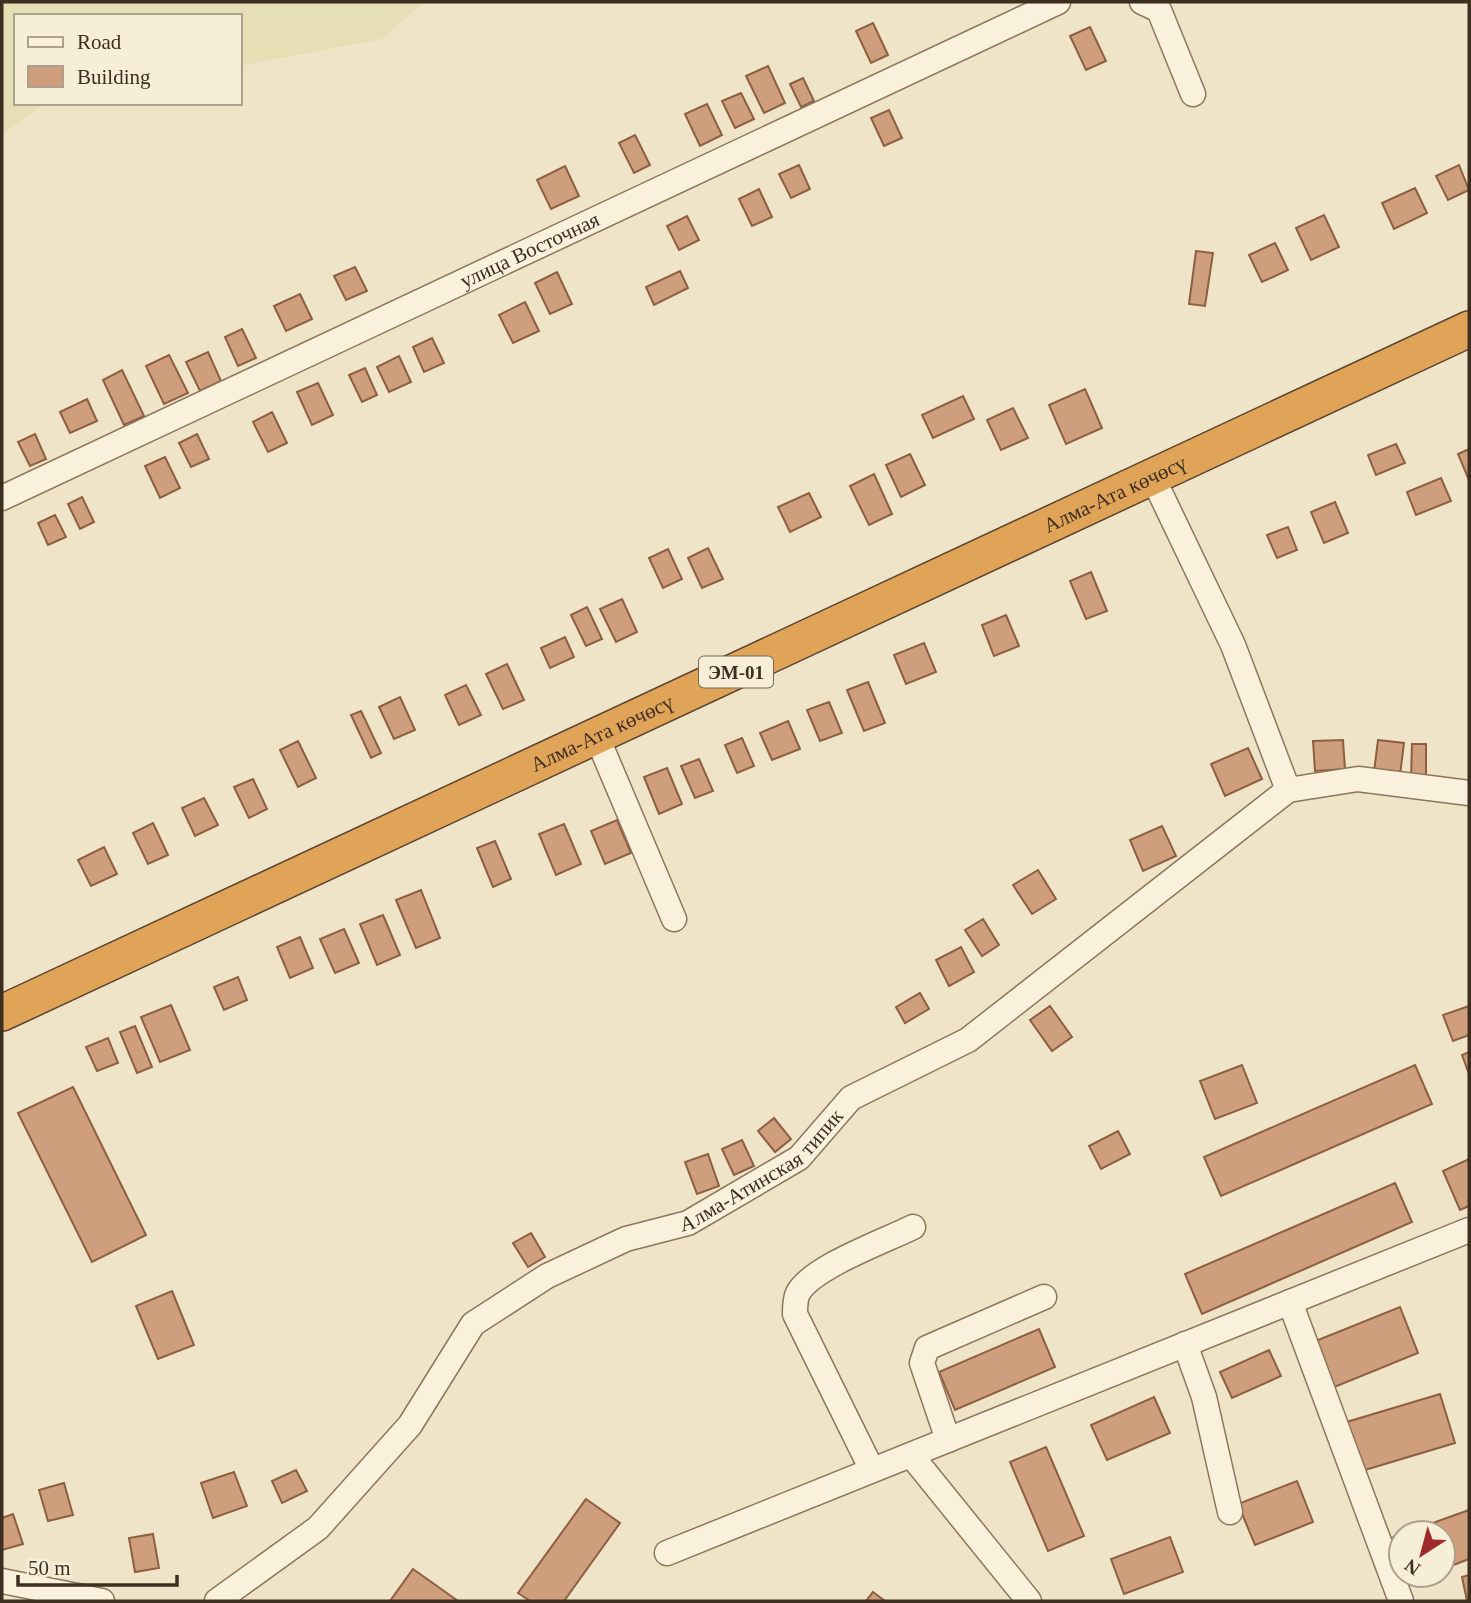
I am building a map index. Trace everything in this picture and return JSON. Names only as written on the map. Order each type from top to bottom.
[{"type":"highway","name":"Алма-Ата көчөсү","points":[[2,1013],[1469,329]]},
{"type":"street","name":"улица Восточная","points":[[2,498],[1058,2]]},
{"type":"street","points":[[1142,2],[1159,10],[1193,94]]},
{"type":"street","points":[[1153,478],[1233,645],[1288,790]]},
{"type":"street","points":[[597,737],[674,919]]},
{"type":"street","name":"Алма-Атинская типик","points":[[217,1601],[318,1528],[410,1425],[473,1324],[548,1276],[626,1239],[688,1223],[799,1158],[851,1098],[968,1040],[1288,790],[1358,779],[1469,793]]},
{"type":"street","points":[[872,1470],[794,1314],[797,1294],[808,1281],[829,1268],[913,1227]]},
{"type":"street","points":[[667,1553],[1469,1230]]},
{"type":"street","points":[[948,1440],[922,1363],[927,1348],[1044,1297]]},
{"type":"street","points":[[1290,1302],[1401,1601]]},
{"type":"street","points":[[1185,1344],[1204,1398],[1230,1512]]},
{"type":"street","points":[[911,1455],[1029,1601]]},
{"type":"street","points":[[2,1581],[47,1595],[102,1601]]},
{"type":"shaded area","points":[[2,2],[424,2],[382,39],[242,66],[242,14],[14,14],[14,105],[42,105],[2,135]]},
{"type":"building","points":[[873,23],[888,55],[871,63],[856,31]]},
{"type":"building","points":[[1090,27],[1106,61],[1086,70],[1070,36]]},
{"type":"building","points":[[768,66],[785,103],[764,113],[746,76]]},
{"type":"building","points":[[803,78],[814,101],[801,107],[790,84]]},
{"type":"building","points":[[741,93],[754,119],[735,128],[722,101]]},
{"type":"building","points":[[707,104],[722,135],[700,146],[685,114]]},
{"type":"building","points":[[889,110],[902,138],[884,146],[871,118]]},
{"type":"building","points":[[635,135],[650,165],[634,173],[619,143]]},
{"type":"building","points":[[799,165],[810,189],[791,198],[779,174]]},
{"type":"building","points":[[1459,165],[1469,190],[1448,200],[1436,176]]},
{"type":"building","points":[[565,166],[579,196],[551,209],[537,180]]},
{"type":"building","points":[[1415,188],[1427,213],[1394,229],[1382,203]]},
{"type":"building","points":[[759,189],[772,217],[752,226],[739,199]]},
{"type":"building","points":[[1324,215],[1339,247],[1311,260],[1296,228]]},
{"type":"building","points":[[687,216],[699,240],[679,250],[667,226]]},
{"type":"building","points":[[1275,243],[1288,270],[1262,282],[1249,255]]},
{"type":"building","points":[[1196,251],[1213,253],[1205,306],[1189,304]]},
{"type":"building","points":[[355,267],[367,291],[346,300],[334,276]]},
{"type":"building","points":[[680,271],[688,288],[654,305],[646,287]]},
{"type":"building","points":[[557,272],[572,304],[550,314],[535,283]]},
{"type":"building","points":[[300,294],[312,319],[286,331],[274,306]]},
{"type":"building","points":[[525,302],[539,331],[513,343],[499,315]]},
{"type":"building","points":[[242,329],[256,358],[238,366],[225,337]]},
{"type":"building","points":[[432,338],[444,363],[424,372],[413,347]]},
{"type":"building","points":[[208,352],[221,381],[200,391],[186,362]]},
{"type":"building","points":[[169,355],[188,393],[164,404],[146,366]]},
{"type":"building","points":[[399,356],[411,382],[389,392],[377,367]]},
{"type":"building","points":[[365,368],[377,395],[362,402],[349,375]]},
{"type":"building","points":[[122,370],[144,416],[124,425],[103,380]]},
{"type":"building","points":[[318,383],[333,415],[312,425],[297,392]]},
{"type":"building","points":[[1085,389],[1102,428],[1066,444],[1049,405]]},
{"type":"building","points":[[963,396],[974,419],[933,438],[922,415]]},
{"type":"building","points":[[87,399],[97,421],[70,433],[60,412]]},
{"type":"building","points":[[1013,408],[1028,438],[1001,450],[987,420]]},
{"type":"building","points":[[272,412],[287,443],[268,452],[253,422]]},
{"type":"building","points":[[35,434],[46,459],[30,466],[18,442]]},
{"type":"building","points":[[197,434],[209,459],[191,467],[179,443]]},
{"type":"building","points":[[1396,444],[1405,463],[1376,475],[1368,455]]},
{"type":"building","points":[[1469,449],[1469,480],[1458,454]]},
{"type":"building","points":[[910,454],[925,485],[901,497],[886,465]]},
{"type":"building","points":[[165,457],[180,488],[160,498],[145,466]]},
{"type":"building","points":[[874,474],[892,514],[869,525],[850,486]]},
{"type":"building","points":[[1441,478],[1451,501],[1416,515],[1407,492]]},
{"type":"building","points":[[809,493],[821,517],[790,532],[778,507]]},
{"type":"building","points":[[82,497],[94,522],[80,529],[68,504]]},
{"type":"building","points":[[1335,502],[1348,533],[1324,543],[1311,512]]},
{"type":"building","points":[[55,515],[66,537],[48,545],[38,523]]},
{"type":"building","points":[[1288,527],[1297,550],[1277,558],[1267,535]]},
{"type":"building","points":[[708,548],[723,579],[702,588],[688,558]]},
{"type":"building","points":[[668,549],[682,579],[663,588],[649,558]]},
{"type":"building","points":[[1091,572],[1107,611],[1086,619],[1070,581]]},
{"type":"building","points":[[622,599],[637,632],[616,642],[600,609]]},
{"type":"building","points":[[587,607],[602,639],[586,646],[571,615]]},
{"type":"building","points":[[1006,615],[1019,646],[994,656],[982,625]]},
{"type":"building","points":[[565,637],[574,657],[550,668],[541,648]]},
{"type":"building","points":[[924,643],[936,672],[906,684],[894,655]]},
{"type":"building","points":[[507,664],[524,700],[503,709],[486,674]]},
{"type":"building","points":[[868,682],[885,723],[864,731],[847,690]]},
{"type":"building","points":[[466,685],[481,715],[459,725],[445,695]]},
{"type":"building","points":[[400,697],[415,730],[394,739],[379,707]]},
{"type":"building","points":[[829,702],[842,733],[820,741],[807,710]]},
{"type":"building","points":[[361,711],[381,753],[371,758],[351,715]]},
{"type":"building","points":[[788,721],[800,749],[772,760],[760,733]]},
{"type":"building","points":[[742,738],[754,766],[737,773],[725,745]]},
{"type":"building","points":[[1343,740],[1345,769],[1315,771],[1313,741]]},
{"type":"building","points":[[1378,740],[1404,743],[1400,775],[1374,772]]},
{"type":"building","points":[[298,741],[316,778],[298,787],[280,750]]},
{"type":"building","points":[[1412,744],[1426,744],[1426,778],[1411,778]]},
{"type":"building","points":[[1248,748],[1262,779],[1225,796],[1211,764]]},
{"type":"building","points":[[699,759],[713,791],[695,798],[681,766]]},
{"type":"building","points":[[667,768],[682,804],[659,814],[644,777]]},
{"type":"building","points":[[253,779],[267,809],[249,818],[234,787]]},
{"type":"building","points":[[204,798],[218,825],[195,836],[182,808]]},
{"type":"building","points":[[617,820],[631,853],[605,864],[591,831]]},
{"type":"building","points":[[153,823],[168,855],[148,864],[133,833]]},
{"type":"building","points":[[564,824],[581,864],[556,875],[539,834]]},
{"type":"building","points":[[1162,826],[1176,856],[1143,871],[1130,840]]},
{"type":"building","points":[[495,841],[511,879],[493,887],[477,848]]},
{"type":"building","points":[[104,847],[117,874],[91,886],[78,860]]},
{"type":"building","points":[[1038,870],[1056,899],[1032,914],[1013,885]]},
{"type":"building","points":[[421,890],[440,938],[416,948],[396,900]]},
{"type":"building","points":[[383,915],[400,955],[377,965],[360,924]]},
{"type":"building","points":[[983,919],[999,945],[982,956],[965,930]]},
{"type":"building","points":[[344,929],[359,963],[335,973],[320,939]]},
{"type":"building","points":[[300,937],[313,968],[290,978],[277,947]]},
{"type":"building","points":[[961,947],[974,972],[949,986],[936,960]]},
{"type":"building","points":[[238,977],[247,1000],[224,1010],[214,987]]},
{"type":"building","points":[[920,993],[929,1009],[905,1023],[896,1007]]},
{"type":"building","points":[[171,1005],[190,1050],[160,1062],[141,1017]]},
{"type":"building","points":[[1050,1006],[1072,1037],[1052,1051],[1030,1020]]},
{"type":"building","points":[[1469,1006],[1469,1035],[1453,1041],[1443,1015]]},
{"type":"building","points":[[135,1026],[152,1067],[137,1073],[120,1032]]},
{"type":"building","points":[[108,1038],[118,1063],[97,1071],[86,1047]]},
{"type":"building","points":[[1469,1052],[1469,1074],[1462,1055]]},
{"type":"building","points":[[1242,1065],[1257,1103],[1215,1119],[1200,1081]]},
{"type":"building","points":[[1415,1065],[1432,1104],[1221,1196],[1204,1157]]},
{"type":"building","points":[[73,1087],[146,1235],[92,1262],[18,1113]]},
{"type":"building","points":[[774,1118],[791,1139],[775,1152],[758,1131]]},
{"type":"building","points":[[1118,1131],[1130,1154],[1101,1169],[1089,1146]]},
{"type":"building","points":[[742,1140],[754,1166],[734,1175],[722,1149]]},
{"type":"building","points":[[708,1154],[719,1186],[697,1194],[685,1162]]},
{"type":"building","points":[[1469,1159],[1469,1206],[1460,1210],[1443,1171]]},
{"type":"building","points":[[1395,1183],[1412,1222],[1202,1314],[1185,1274]]},
{"type":"building","points":[[531,1233],[545,1257],[528,1267],[513,1243]]},
{"type":"building","points":[[172,1291],[194,1345],[158,1359],[136,1306]]},
{"type":"building","points":[[1400,1307],[1418,1353],[1332,1388],[1313,1342]]},
{"type":"building","points":[[1039,1329],[1055,1367],[955,1410],[939,1372]]},
{"type":"building","points":[[1269,1350],[1281,1376],[1232,1398],[1220,1372]]},
{"type":"building","points":[[1440,1394],[1455,1443],[1355,1473],[1340,1424]]},
{"type":"building","points":[[1154,1397],[1170,1433],[1107,1460],[1091,1425]]},
{"type":"building","points":[[1046,1447],[1084,1536],[1048,1551],[1010,1462]]},
{"type":"building","points":[[296,1470],[307,1491],[282,1503],[272,1481]]},
{"type":"building","points":[[234,1472],[247,1506],[213,1518],[201,1483]]},
{"type":"building","points":[[1297,1481],[1313,1522],[1255,1545],[1238,1504]]},
{"type":"building","points":[[64,1483],[73,1515],[48,1521],[39,1490]]},
{"type":"building","points":[[586,1499],[620,1523],[564,1601],[530,1601],[518,1593]]},
{"type":"building","points":[[1469,1510],[1469,1559],[1457,1564],[1457,1519],[1444,1519]]},
{"type":"building","points":[[13,1514],[23,1544],[2,1550],[2,1518]]},
{"type":"building","points":[[153,1534],[159,1568],[135,1572],[129,1538]]},
{"type":"building","points":[[1170,1537],[1183,1572],[1124,1594],[1111,1559]]},
{"type":"building","points":[[413,1569],[458,1601],[390,1601]]},
{"type":"building","points":[[1469,1575],[1469,1601],[1467,1601],[1462,1577]]},
{"type":"building","points":[[873,1592],[885,1601],[866,1601]]}]
